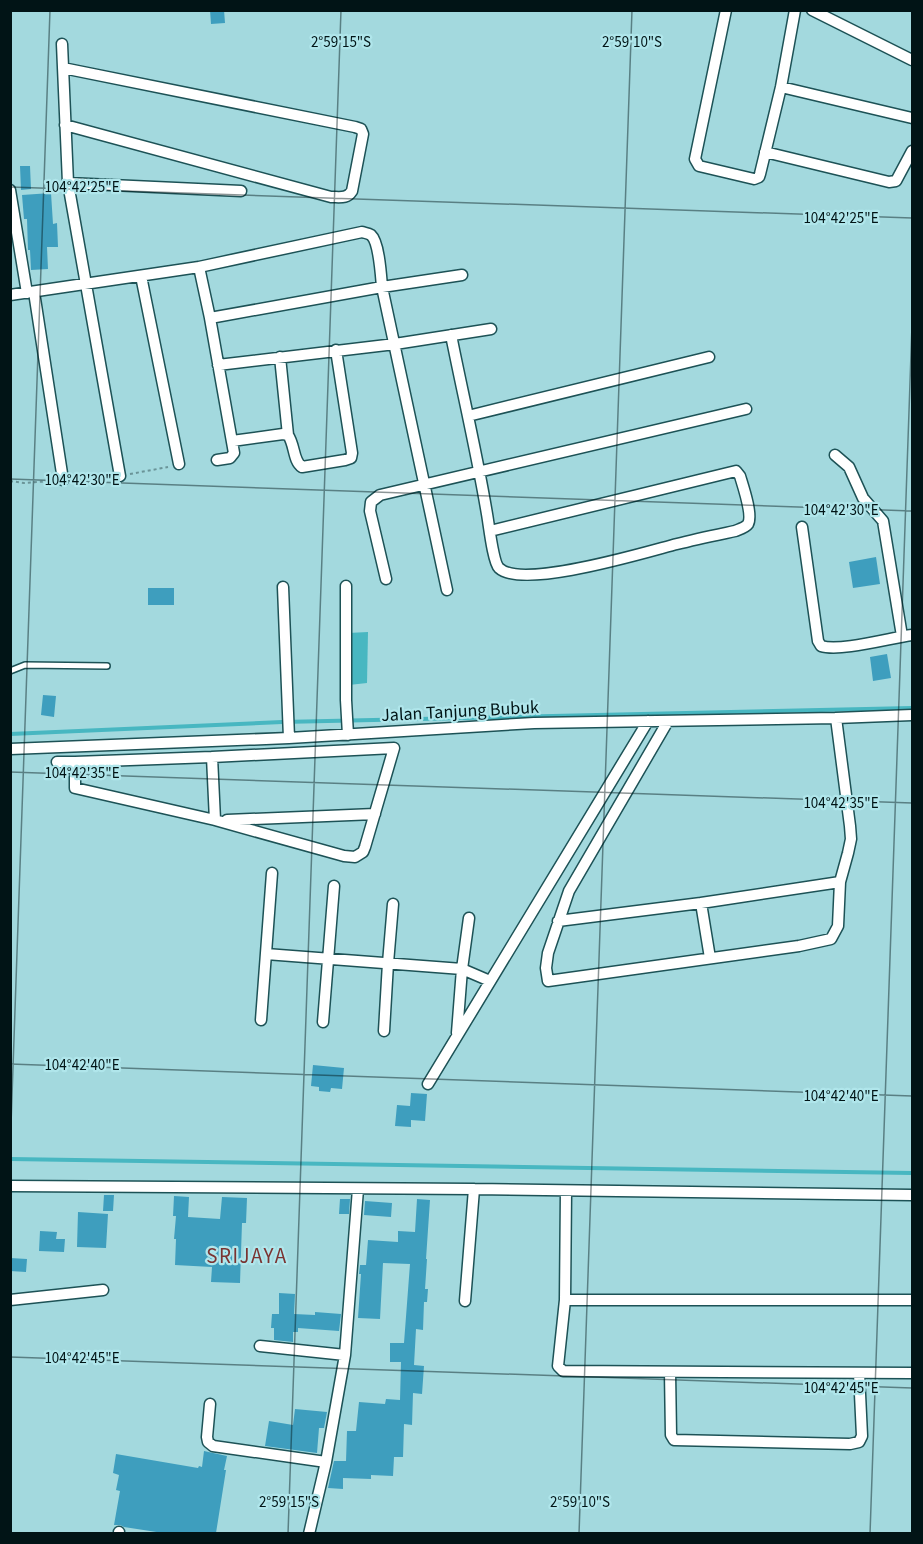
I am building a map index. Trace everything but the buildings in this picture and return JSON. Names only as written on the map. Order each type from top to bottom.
[{"type":"street","points":[[726,10],[695,155],[696,162],[699,166],[754,179],[760,174],[781,87],[795,10]]},
{"type":"street","points":[[812,10],[912,60]]},
{"type":"street","points":[[62,44],[68,183],[120,476]]},
{"type":"street","points":[[63,68],[355,127],[361,129],[363,134],[352,191],[345,197],[331,197],[65,125]]},
{"type":"street","points":[[781,87],[912,117]]},
{"type":"street","points":[[765,152],[889,182],[896,181],[912,151]]},
{"type":"street","points":[[68,183],[241,191]]},
{"type":"street","points":[[10,190],[63,480]]},
{"type":"street","points":[[10,295],[199,267],[362,232],[368,233],[376,246],[382,287],[447,590]]},
{"type":"street","points":[[199,267],[232,441],[233,455],[230,458],[217,460]]},
{"type":"street","points":[[210,318],[462,274]]},
{"type":"street","points":[[141,276],[179,464]]},
{"type":"street","points":[[218,365],[395,344],[491,329]]},
{"type":"street","points":[[451,335],[480,472],[495,562],[499,568],[514,573],[543,574],[581,569],[735,531],[747,525],[749,514],[740,476],[736,471],[490,531]]},
{"type":"street","points":[[280,357],[288,435],[292,440],[297,463],[304,467],[351,458],[336,350]]},
{"type":"street","points":[[468,416],[709,357]]},
{"type":"street","points":[[386,579],[370,511],[371,502],[380,495],[746,409]]},
{"type":"street","points":[[232,441],[288,435]]},
{"type":"street","points":[[802,527],[818,641],[821,646],[827,648],[846,646],[907,636],[883,521],[863,498],[849,467],[836,456]]},
{"type":"street","points":[[346,586],[348,731]]},
{"type":"street","points":[[282,587],[289,733]]},
{"type":"street","name":"Jalan Tanjung Bubuk","points":[[10,749],[218,741],[289,733],[534,723],[912,715]]},
{"type":"street","points":[[668,721],[569,891],[550,945],[546,968],[548,981],[799,946],[831,939],[838,926],[840,882],[851,839],[836,718]]},
{"type":"street","points":[[428,1084],[648,721]]},
{"type":"street","points":[[215,820],[215,757],[218,741]]},
{"type":"street","points":[[64,747],[66,762],[75,788],[215,820],[350,857],[356,857],[363,852],[394,748],[66,762]]},
{"type":"street","points":[[215,820],[375,814]]},
{"type":"street","points":[[261,1020],[272,873]]},
{"type":"street","points":[[558,921],[840,882]]},
{"type":"street","points":[[323,1022],[334,886]]},
{"type":"street","points":[[701,903],[710,958]]},
{"type":"street","points":[[384,1031],[393,904]]},
{"type":"street","points":[[457,1036],[462,969],[469,918]]},
{"type":"street","points":[[266,954],[462,969],[490,981]]},
{"type":"street","points":[[10,1186],[912,1195]]},
{"type":"street","points":[[309,1533],[326,1462],[345,1355],[358,1189]]},
{"type":"street","points":[[465,1301],[474,1189]]},
{"type":"street","points":[[566,1191],[565,1300],[558,1366],[560,1370],[912,1373]]},
{"type":"street","points":[[10,1300],[103,1290]]},
{"type":"street","points":[[565,1300],[912,1300]]},
{"type":"street","points":[[260,1346],[345,1355]]},
{"type":"street","points":[[670,1372],[671,1436],[674,1440],[850,1444],[859,1442],[862,1436],[859,1373]]},
{"type":"street","points":[[210,1404],[207,1437],[208,1442],[213,1446],[326,1462]]},
{"type":"lane","points":[[10,671],[25,665],[107,666]]},
{"type":"path","points":[[120,476],[179,464]]},
{"type":"water","points":[[368,632],[367,683],[349,685],[348,633]]},
{"type":"waterway","points":[[10,734],[282,722],[912,708]]},
{"type":"waterway","points":[[10,1159],[912,1173]]},
{"type":"district","name":"SRIJAYA","points":[[247,1256]]}]
